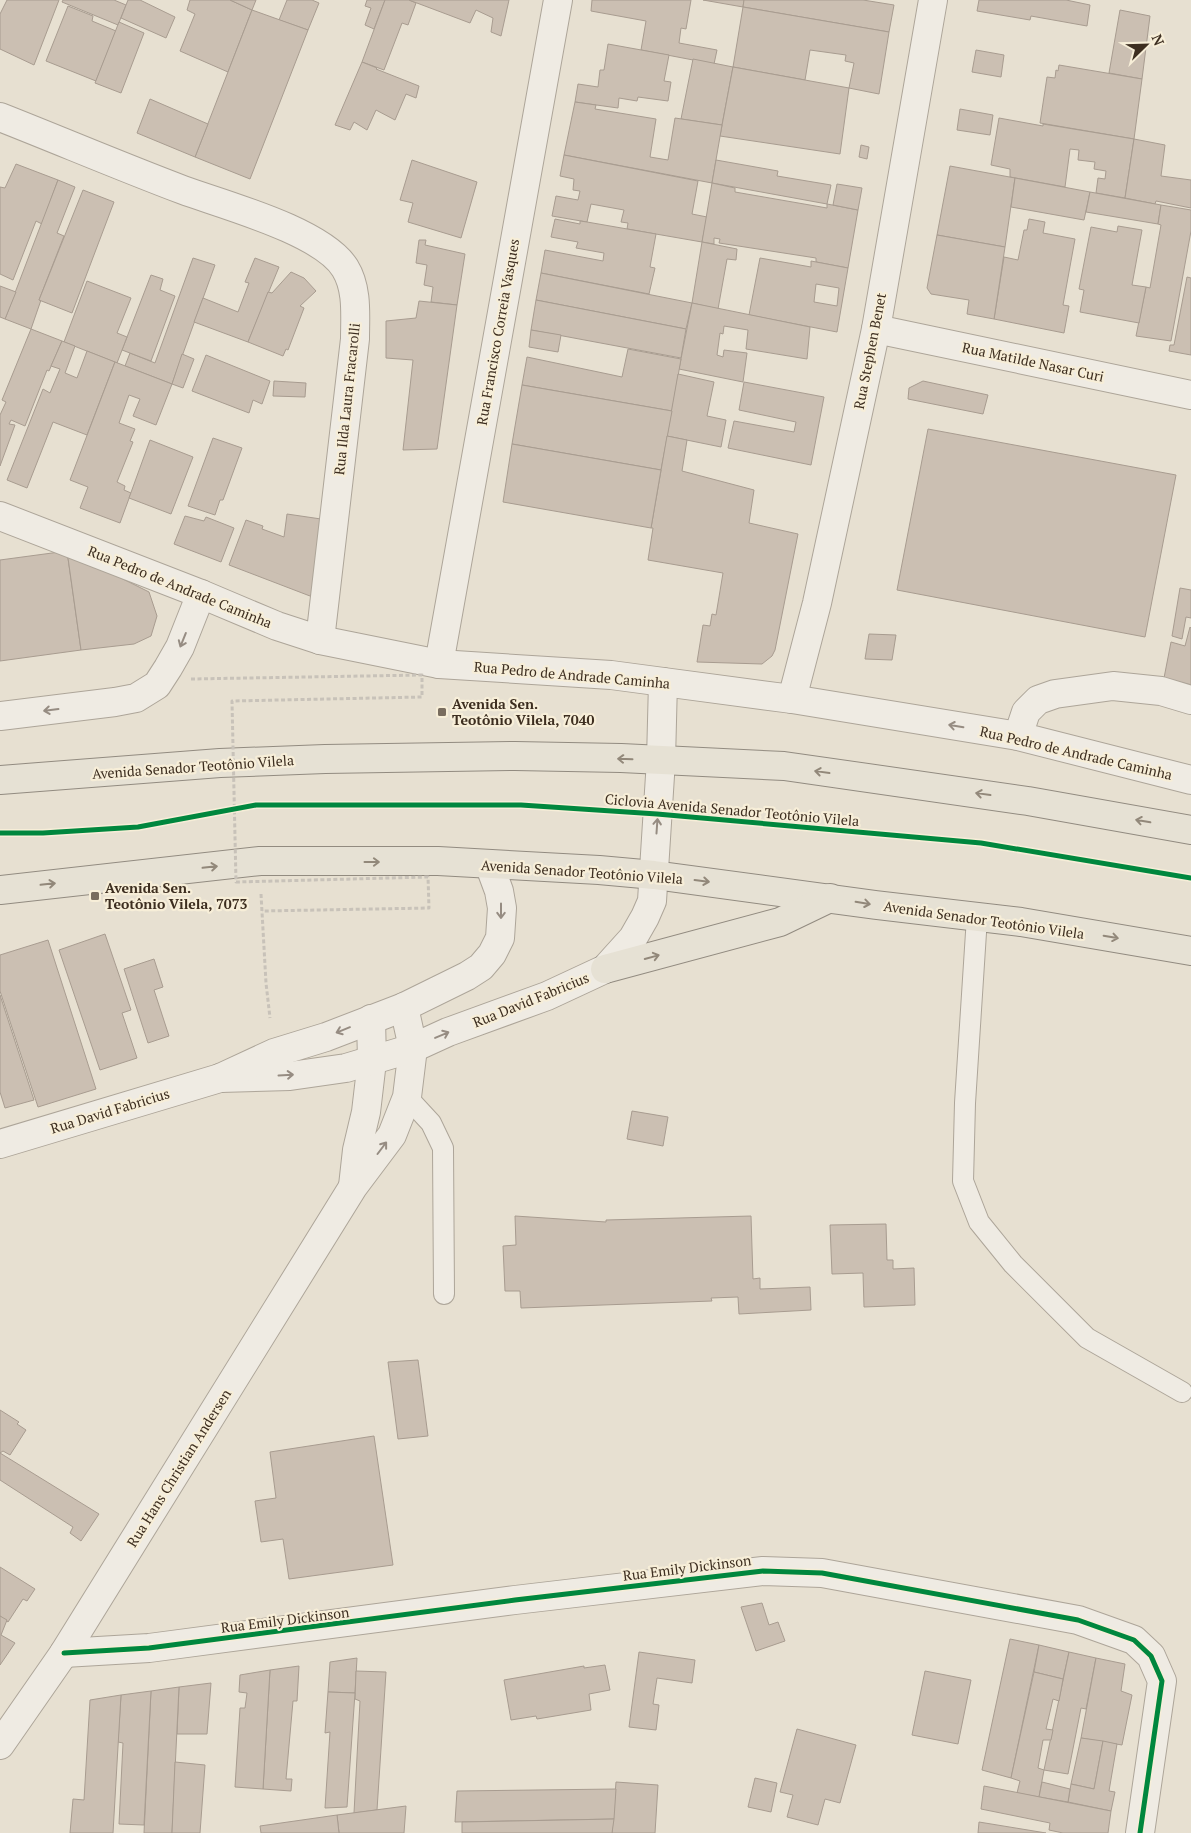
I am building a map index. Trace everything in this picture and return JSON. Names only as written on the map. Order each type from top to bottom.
[{"type":"main road","name":"Avenida Senador Teotônio Vilela","points":[[0,780],[220,763],[325,759],[515,756],[661,760],[784,766],[1028,801],[1191,830]]},
{"type":"main road","name":"Avenida Senador Teotônio Vilela","points":[[0,890],[260,861],[489,864],[654,875],[876,905],[1021,922],[1191,951]]},
{"type":"main road","points":[[604,970],[780,922],[830,898]]},
{"type":"street","name":"Rua Francisco Correia Vasques","points":[[439,664],[558,0]]},
{"type":"street","name":"Rua Stephen Benet","points":[[792,699],[817,603],[876,329],[933,0]]},
{"type":"street","name":"Rua Ilda Laura Fracarolli","points":[[0,117],[184,190],[261,216],[331,252],[346,268],[354,294],[355,339],[320,640]]},
{"type":"street","name":"Rua Matilde Nasar Curi","points":[[876,329],[1191,395]]},
{"type":"street","name":"Rua Pedro de Andrade Caminha","points":[[0,516],[277,626],[320,640],[439,664],[611,675],[792,699],[1018,736],[1191,780]]},
{"type":"street","points":[[0,716],[136,698],[157,685],[168,668],[180,647],[200,594]]},
{"type":"street","name":"Rua David Fabricius","points":[[220,1078],[309,1073],[346,1068],[372,1061],[413,1048],[448,1032],[547,996],[604,970],[633,938],[652,901],[661,760],[663,682]]},
{"type":"street","points":[[1018,736],[1026,712],[1038,700],[1055,694],[1113,686],[1160,691],[1191,700]]},
{"type":"street","name":"Rua David Fabricius","points":[[0,1144],[220,1078],[274,1053],[326,1037],[404,1007],[467,976],[481,967],[492,954],[500,938],[502,908],[499,891],[489,864]]},
{"type":"street","name":"Rua Hans Christian Andersen","points":[[0,1745],[64,1653],[353,1187],[392,1135],[407,1097],[413,1048],[404,1007]]},
{"type":"street","name":"Rua Hans Christian Andersen","points":[[353,1187],[357,1150],[366,1112],[372,1061],[371,1019]]},
{"type":"street","name":"Rua Emily Dickinson","points":[[64,1653],[149,1648],[515,1600],[763,1571],[822,1573],[1078,1620],[1134,1640],[1152,1656],[1162,1681],[1140,1833]]},
{"type":"lane","points":[[977,917],[965,1103],[963,1181],[978,1222],[1013,1264],[1086,1338],[1182,1392]]},
{"type":"lane","points":[[407,1097],[431,1123],[442,1148],[444,1294]]},
{"type":"path","points":[[191,679],[422,675],[422,697],[232,701],[236,882],[428,877],[429,908],[262,911],[266,983],[274,1053]]},
{"type":"path","points":[[226,810],[246,807]]},
{"type":"building","points":[[7,0],[59,0],[34,65],[0,49],[0,14]]},
{"type":"building","points":[[63,0],[114,0],[126,5],[118,25],[62,2]]},
{"type":"building","points":[[128,0],[140,0],[175,17],[166,38],[121,18]]},
{"type":"building","points":[[190,0],[230,0],[252,10],[228,72],[180,51],[195,14],[187,10]]},
{"type":"building","points":[[230,0],[256,0],[252,10]]},
{"type":"building","points":[[287,0],[312,0],[319,3],[308,30],[279,20]]},
{"type":"building","points":[[367,0],[385,0],[374,29],[365,25],[371,8],[365,6]]},
{"type":"building","points":[[385,0],[409,0],[416,3],[408,25],[402,23],[384,70],[362,62]]},
{"type":"building","points":[[409,0],[509,0],[501,36],[491,32],[493,18],[476,10],[470,23]]},
{"type":"building","points":[[592,0],[691,0],[686,29],[681,28],[679,43],[717,50],[714,64],[641,50],[646,21],[591,11]]},
{"type":"building","points":[[703,0],[744,0],[743,7]]},
{"type":"building","points":[[744,0],[863,0],[894,5],[889,32],[743,7]]},
{"type":"building","points":[[979,0],[1066,0],[1090,5],[1087,26],[1031,16],[1030,20],[977,11]]},
{"type":"building","points":[[68,6],[93,16],[92,21],[116,31],[96,81],[46,61]]},
{"type":"building","points":[[743,7],[889,32],[879,94],[849,88],[854,63],[845,61],[846,55],[810,50],[805,80],[733,67]]},
{"type":"building","points":[[252,10],[308,30],[250,179],[195,157]]},
{"type":"building","points":[[1120,10],[1150,16],[1142,79],[1109,73]]},
{"type":"building","points":[[119,22],[144,33],[121,93],[95,83]]},
{"type":"building","points":[[608,44],[669,55],[664,81],[671,82],[668,101],[638,97],[637,101],[619,98],[618,108],[575,102],[578,84],[598,87],[600,70],[604,70]]},
{"type":"building","points":[[976,50],[1004,55],[1001,77],[972,72]]},
{"type":"building","points":[[693,59],[733,67],[722,125],[681,119]]},
{"type":"building","points":[[362,62],[419,86],[416,98],[406,94],[395,120],[376,110],[367,130],[354,122],[350,130],[335,125]]},
{"type":"building","points":[[1059,65],[1142,79],[1134,139],[1040,123],[1047,77],[1055,78]]},
{"type":"building","points":[[733,67],[849,88],[840,154],[720,136]]},
{"type":"building","points":[[150,99],[208,124],[195,157],[137,133]]},
{"type":"building","points":[[575,102],[596,105],[595,109],[656,119],[650,157],[668,160],[675,118],[722,125],[712,183],[564,155]]},
{"type":"building","points":[[960,109],[993,115],[990,135],[957,130]]},
{"type":"building","points":[[999,118],[1134,139],[1125,198],[1096,193],[1098,178],[1105,179],[1106,171],[1094,169],[1095,162],[1078,160],[1079,150],[1070,149],[1065,187],[1010,177],[1010,169],[991,165]]},
{"type":"building","points":[[1134,139],[1165,145],[1161,176],[1191,180],[1191,208],[1156,201],[1155,204],[1125,198]]},
{"type":"building","points":[[861,145],[869,147],[867,159],[859,157]]},
{"type":"building","points":[[564,155],[698,181],[692,214],[707,217],[702,242],[627,229],[628,223],[621,222],[624,210],[591,204],[587,222],[552,216],[556,196],[578,200],[580,191],[573,190],[574,179],[560,176]]},
{"type":"building","points":[[412,160],[477,182],[461,238],[408,222],[413,203],[400,200]]},
{"type":"building","points":[[716,160],[778,171],[777,176],[831,185],[827,204],[712,183]]},
{"type":"building","points":[[16,164],[58,180],[42,224],[36,221],[13,280],[0,274],[0,187],[5,188]]},
{"type":"building","points":[[950,166],[1015,178],[1005,247],[937,235]]},
{"type":"building","points":[[1015,178],[1090,192],[1084,220],[1011,207]]},
{"type":"building","points":[[58,180],[75,187],[57,233],[64,236],[39,300],[41,300],[31,329],[5,319]]},
{"type":"building","points":[[712,183],[735,188],[735,192],[827,208],[827,204],[858,210],[848,268],[816,262],[816,258],[719,243],[720,239],[714,238],[714,244],[702,242]]},
{"type":"building","points":[[837,184],[862,188],[858,210],[833,205]]},
{"type":"building","points":[[83,190],[114,202],[72,313],[39,300]]},
{"type":"building","points":[[1090,192],[1161,205],[1158,224],[1086,212]]},
{"type":"building","points":[[1161,205],[1191,210],[1191,231],[1171,341],[1136,336],[1146,287],[1150,288],[1161,225],[1158,224]]},
{"type":"building","points":[[555,219],[580,224],[580,221],[587,222],[656,234],[650,267],[655,268],[649,294],[541,273],[545,250],[603,261],[604,253],[576,248],[578,242],[551,237]]},
{"type":"building","points":[[1029,219],[1045,222],[1043,233],[1075,239],[1063,305],[1069,306],[1064,333],[994,319],[1004,257],[1018,260],[1024,230],[1027,230]]},
{"type":"building","points":[[1118,226],[1142,230],[1132,285],[1146,287],[1139,323],[1080,312],[1084,290],[1079,289],[1091,227],[1117,232]]},
{"type":"building","points":[[937,235],[1005,247],[994,319],[967,314],[969,300],[931,294],[927,288]]},
{"type":"building","points":[[419,240],[426,240],[425,245],[465,254],[457,305],[431,302],[433,287],[424,285],[427,265],[416,263]]},
{"type":"building","points":[[702,242],[737,249],[736,260],[727,259],[718,309],[692,303]]},
{"type":"building","points":[[193,258],[215,265],[172,384],[125,366],[130,353],[155,363]]},
{"type":"building","points":[[255,258],[279,267],[248,342],[194,322],[203,298],[238,312],[249,283],[245,282]]},
{"type":"building","points":[[760,258],[811,267],[811,261],[848,268],[837,332],[749,315]],"holes":[[[816,284],[839,288],[837,306],[814,302]]]},
{"type":"building","points":[[291,272],[304,278],[316,291],[300,306],[304,308],[288,350],[286,349],[283,356],[248,342],[268,292],[272,293]]},
{"type":"building","points":[[541,273],[692,303],[686,329],[536,300]]},
{"type":"building","points":[[151,275],[163,279],[160,290],[175,296],[151,361],[122,350]]},
{"type":"building","points":[[1187,277],[1191,278],[1191,355],[1169,351],[1170,345],[1174,345]]},
{"type":"building","points":[[87,281],[131,298],[117,333],[127,337],[117,363],[64,342]]},
{"type":"building","points":[[0,286],[16,292],[5,319],[0,317]]},
{"type":"building","points":[[536,300],[686,329],[681,358],[531,330]]},
{"type":"building","points":[[419,301],[457,305],[437,449],[403,450],[413,360],[386,358],[386,321],[416,318]]},
{"type":"building","points":[[692,303],[810,327],[807,359],[746,349],[748,330],[724,326],[723,334],[720,333],[717,355],[723,357],[724,350],[747,353],[743,382],[679,369]]},
{"type":"building","points":[[31,329],[62,341],[49,371],[47,370],[25,426],[11,420],[9,424],[15,425],[0,466],[0,415],[6,402],[2,400]]},
{"type":"building","points":[[531,330],[561,335],[558,352],[529,347]]},
{"type":"building","points":[[62,341],[75,346],[65,373],[77,378],[87,351],[115,362],[87,435],[53,422],[27,488],[7,480],[43,389],[50,393],[60,369],[51,366]]},
{"type":"building","points":[[628,349],[681,359],[672,411],[522,385],[527,357],[622,377]]},
{"type":"building","points":[[182,354],[194,359],[183,388],[172,384]]},
{"type":"building","points":[[206,355],[270,381],[262,404],[253,400],[249,413],[192,391]]},
{"type":"building","points":[[115,362],[172,384],[156,425],[133,416],[140,399],[129,395],[119,423],[135,429],[130,441],[133,442],[117,482],[125,486],[124,490],[131,493],[120,523],[80,508],[88,487],[70,480]]},
{"type":"building","points":[[678,374],[714,382],[707,416],[726,420],[721,447],[667,436]]},
{"type":"building","points":[[274,381],[306,383],[305,397],[273,396]]},
{"type":"building","points":[[923,381],[988,395],[983,414],[908,399],[909,388]]},
{"type":"building","points":[[744,382],[824,397],[811,465],[728,448],[734,421],[794,432],[796,422],[739,410]]},
{"type":"building","points":[[522,385],[672,411],[661,470],[512,444]]},
{"type":"building","points":[[928,429],[1176,475],[1145,637],[897,590]]},
{"type":"building","points":[[667,436],[687,440],[682,471],[754,490],[749,523],[798,534],[775,650],[772,656],[762,664],[697,662],[703,625],[710,626],[712,614],[716,615],[723,573],[648,560],[653,528],[651,528]]},
{"type":"building","points":[[213,438],[242,448],[223,500],[220,500],[215,515],[188,506]]},
{"type":"building","points":[[150,440],[193,457],[171,514],[129,498]]},
{"type":"building","points":[[512,444],[661,470],[651,528],[503,502]]},
{"type":"building","points":[[287,514],[321,519],[322,578],[310,596],[229,565],[246,520],[263,526],[262,529],[284,537]]},
{"type":"building","points":[[185,516],[204,521],[206,517],[234,528],[221,562],[174,544]]},
{"type":"building","points":[[67,551],[81,650],[0,661],[0,560]]},
{"type":"building","points":[[67,551],[149,592],[157,616],[151,636],[134,644],[81,650]]},
{"type":"building","points":[[1180,588],[1191,590],[1191,618],[1186,617],[1182,639],[1172,636]]},
{"type":"building","points":[[1190,627],[1191,685],[1164,678],[1171,642],[1185,646]]},
{"type":"building","points":[[869,634],[896,635],[892,660],[865,659]]},
{"type":"building","points":[[105,934],[131,1010],[122,1013],[137,1058],[100,1070],[59,950]]},
{"type":"building","points":[[48,940],[96,1089],[38,1107],[0,991],[0,955]]},
{"type":"building","points":[[154,959],[163,987],[154,990],[169,1036],[148,1043],[124,969]]},
{"type":"building","points":[[0,995],[34,1100],[5,1108],[0,1092]]},
{"type":"building","points":[[632,1111],[668,1117],[663,1146],[627,1139]]},
{"type":"building","points":[[515,1216],[606,1222],[606,1220],[751,1216],[753,1279],[760,1278],[760,1289],[810,1287],[811,1310],[739,1314],[738,1297],[711,1298],[712,1301],[521,1308],[520,1291],[505,1291],[503,1246],[516,1245]]},
{"type":"building","points":[[886,1224],[887,1260],[893,1260],[893,1269],[914,1268],[915,1305],[864,1307],[863,1273],[832,1274],[830,1225]]},
{"type":"building","points":[[418,1360],[428,1436],[398,1439],[388,1362]]},
{"type":"building","points":[[0,1410],[19,1422],[17,1424],[26,1430],[10,1455],[3,1451],[0,1453]]},
{"type":"building","points":[[374,1436],[393,1565],[289,1579],[283,1539],[261,1542],[255,1501],[276,1498],[270,1452]]},
{"type":"building","points":[[0,1453],[99,1514],[81,1541],[70,1533],[73,1527],[0,1480]]},
{"type":"building","points":[[0,1567],[35,1589],[27,1601],[23,1599],[8,1622],[0,1616]]},
{"type":"building","points":[[762,1603],[769,1625],[778,1622],[785,1641],[756,1651],[741,1607]]},
{"type":"building","points":[[0,1616],[7,1620],[1,1635],[15,1643],[0,1665]]},
{"type":"building","points":[[1010,1639],[1039,1645],[1011,1778],[982,1770]]},
{"type":"building","points":[[1039,1645],[1069,1652],[1063,1679],[1034,1672]]},
{"type":"building","points":[[639,1652],[695,1660],[692,1683],[657,1678],[653,1704],[659,1705],[656,1730],[629,1727]]},
{"type":"building","points":[[1069,1652],[1096,1658],[1086,1709],[1081,1708],[1068,1774],[1044,1770]]},
{"type":"building","points":[[357,1658],[355,1693],[328,1692],[330,1662]]},
{"type":"building","points":[[1096,1658],[1125,1664],[1121,1691],[1132,1695],[1122,1745],[1081,1738]]},
{"type":"building","points":[[605,1665],[610,1690],[589,1694],[591,1710],[537,1719],[536,1716],[511,1720],[504,1680],[584,1666],[584,1668]]},
{"type":"building","points":[[299,1666],[297,1701],[293,1701],[286,1779],[292,1779],[291,1791],[263,1789],[270,1670]]},
{"type":"building","points":[[270,1670],[263,1789],[235,1787],[240,1708],[245,1708],[247,1693],[239,1692],[240,1675]]},
{"type":"building","points":[[356,1671],[386,1672],[377,1810],[354,1813],[360,1701],[355,1699]]},
{"type":"building","points":[[925,1671],[971,1680],[958,1744],[912,1735]]},
{"type":"building","points":[[1034,1672],[1063,1679],[1059,1701],[1053,1699],[1046,1729],[1053,1730],[1051,1740],[1043,1740],[1038,1768],[1044,1770],[1039,1797],[1017,1793],[1020,1781],[1011,1778]]},
{"type":"building","points":[[211,1683],[207,1734],[177,1734],[179,1687]]},
{"type":"building","points":[[179,1687],[172,1833],[144,1833],[151,1691]]},
{"type":"building","points":[[151,1691],[144,1825],[119,1824],[123,1743],[118,1742],[121,1695]]},
{"type":"building","points":[[328,1692],[355,1693],[347,1807],[325,1808],[330,1732],[325,1733]]},
{"type":"building","points":[[121,1695],[113,1833],[70,1833],[73,1799],[84,1800],[90,1700]]},
{"type":"building","points":[[797,1729],[856,1745],[840,1803],[825,1799],[818,1825],[787,1817],[793,1795],[780,1792]]},
{"type":"building","points":[[1081,1738],[1103,1741],[1094,1789],[1071,1784]]},
{"type":"building","points":[[1103,1741],[1117,1744],[1109,1791],[1115,1792],[1111,1811],[1068,1802],[1071,1784],[1094,1789]]},
{"type":"building","points":[[175,1762],[205,1765],[200,1833],[172,1833]]},
{"type":"building","points":[[755,1778],[777,1783],[771,1812],[748,1807]]},
{"type":"building","points":[[616,1782],[658,1785],[655,1833],[612,1833]]},
{"type":"building","points":[[1042,1782],[1070,1789],[1068,1802],[1039,1797]]},
{"type":"building","points":[[984,1786],[1111,1811],[1108,1833],[1063,1833],[1049,1830],[1050,1823],[981,1809]]},
{"type":"building","points":[[616,1789],[614,1819],[455,1822],[457,1791]]},
{"type":"building","points":[[406,1806],[404,1833],[339,1833],[337,1815]]},
{"type":"building","points":[[337,1815],[339,1833],[261,1833],[260,1826]]},
{"type":"building","points":[[614,1819],[612,1833],[462,1833],[462,1822]]},
{"type":"building","points":[[979,1822],[1046,1833],[978,1833]]},
{"type":"cycle path","name":"Ciclovia Avenida Senador Teotônio Vilela","points":[[0,833],[43,833],[138,827],[256,805],[521,805],[657,814],[981,843],[1191,878]]},
{"type":"cycle path","points":[[64,1653],[149,1648],[515,1600],[763,1571],[822,1573],[1078,1620],[1134,1640],[1151,1656],[1162,1681],[1140,1833]]},
{"type":"place","name":"Avenida Sen. Teotônio Vilela, 7040","points":[[442,712]]},
{"type":"place","name":"Avenida Sen. Teotônio Vilela, 7073","points":[[95,896]]}]
